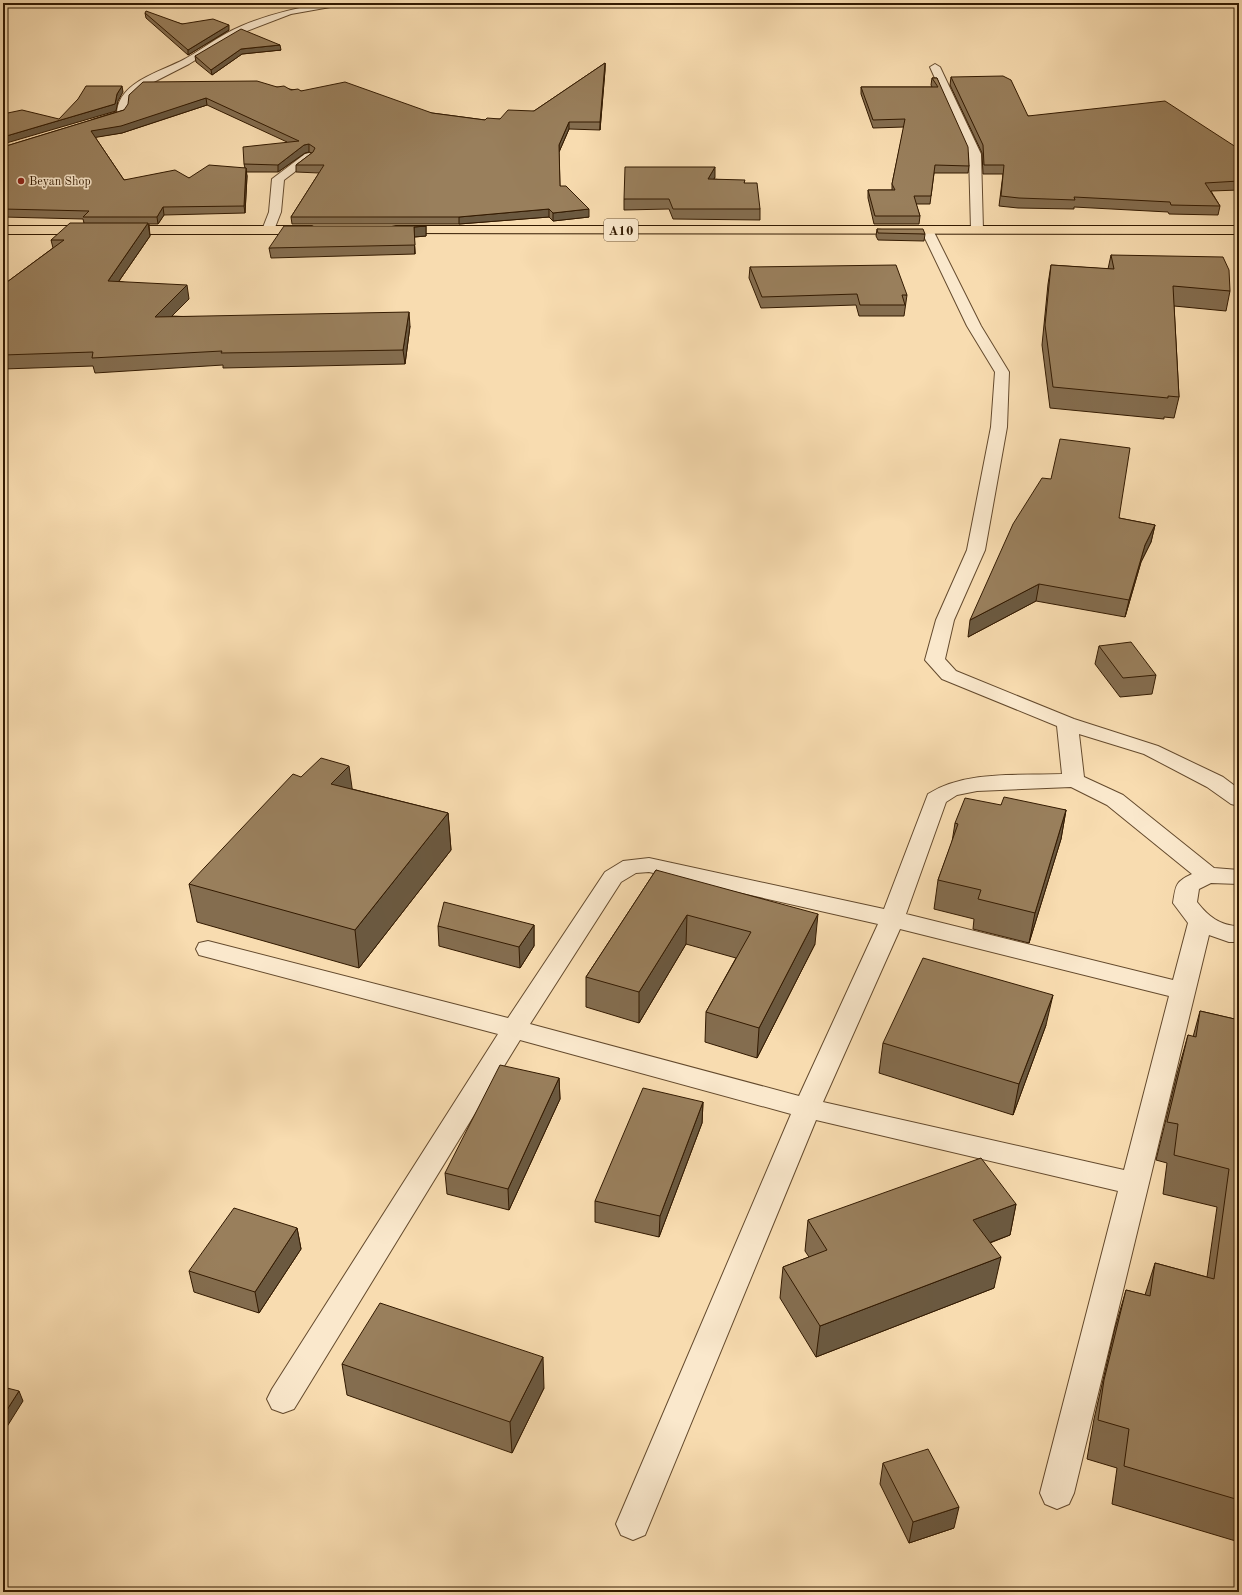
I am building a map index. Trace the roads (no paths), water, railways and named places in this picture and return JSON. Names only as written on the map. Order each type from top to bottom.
[{"type":"highway","points":[[3,230],[324,230]]},
{"type":"highway","name":"A10","points":[[387,230],[1239,230]]},
{"type":"street","points":[[85,126],[121,114],[123,111],[122,106],[124,100],[140,85],[186,62],[231,34],[289,12],[336,3]]},
{"type":"street","points":[[935,67],[975,154],[977,230]]},
{"type":"street","points":[[268,230],[275,212],[278,179],[308,156]]},
{"type":"street","points":[[927,230],[974,326],[1002,372],[999,427],[976,550],[945,620],[935,660],[949,675],[1067,723],[1151,750],[1215,782],[1239,799]]},
{"type":"street","points":[[1067,723],[1074,780]]},
{"type":"street","points":[[633,1524],[807,1108],[892,919],[936,799],[950,790],[977,784],[1074,780],[1115,800],[1208,875]]},
{"type":"street","points":[[283,1399],[514,1028],[613,876],[631,866],[650,865],[892,919],[1183,991]]},
{"type":"street","points":[[1239,877],[1208,875],[1188,885],[1185,903],[1200,922],[1229,934],[1239,934]]},
{"type":"street","points":[[1057,1493],[1200,922]]},
{"type":"street","points":[[208,949],[514,1028],[807,1108],[1134,1184]]},
{"type":"place","name":"Beyan Shop","points":[[21,181]]}]
